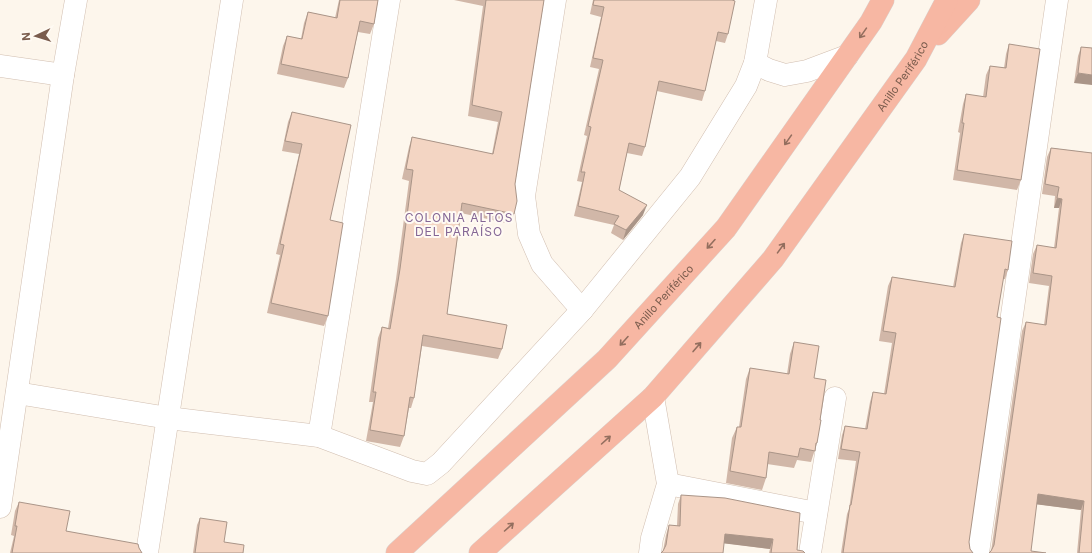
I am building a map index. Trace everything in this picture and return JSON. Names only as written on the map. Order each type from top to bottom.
[{"type":"highway","name":"Anillo Periférico","points":[[397,553],[601,365],[726,228],[871,22],[883,0]]},
{"type":"highway","name":"Anillo Periférico","points":[[480,553],[653,397],[773,259],[916,58],[947,0]]},
{"type":"highway","points":[[916,58],[969,0]]},
{"type":"street","points":[[0,507],[63,75],[76,0]]},
{"type":"street","points":[[147,553],[232,0]]},
{"type":"street","points":[[319,436],[389,0]]},
{"type":"street","points":[[555,0],[524,196],[529,234],[542,264],[582,310]]},
{"type":"street","points":[[17,393],[168,418],[319,436],[412,471],[427,474],[441,463],[582,310],[690,177],[746,86],[755,64],[766,0]]},
{"type":"street","points":[[978,553],[1057,0]]},
{"type":"street","points":[[755,64],[785,75],[807,72],[847,56]]},
{"type":"street","points":[[0,66],[63,75]]},
{"type":"street","points":[[650,553],[652,538],[668,484],[653,397]]},
{"type":"street","points":[[810,553],[835,398]]},
{"type":"street","points":[[668,484],[816,513]]},
{"type":"building","points":[[340,0],[378,0],[374,24],[360,21],[348,78],[281,64],[287,36],[302,39],[308,12],[337,18]]},
{"type":"building","points":[[486,0],[544,0],[515,184],[517,201],[514,214],[462,203],[447,314],[507,325],[502,349],[423,335],[414,398],[410,397],[404,436],[370,430],[376,392],[373,392],[382,327],[390,329],[400,269],[413,170],[406,169],[412,137],[493,154],[502,112],[472,105]]},
{"type":"building","points":[[594,0],[735,1],[728,34],[718,32],[705,91],[659,81],[645,147],[629,143],[619,190],[647,205],[626,230],[614,224],[619,216],[578,206],[585,172],[581,172],[591,127],[588,126],[603,60],[593,58],[604,7],[593,5]]},
{"type":"building","points":[[1009,44],[1040,49],[1021,180],[957,170],[964,123],[962,123],[966,94],[986,97],[990,66],[1006,68]]},
{"type":"building","points":[[1081,47],[1092,48],[1092,75],[1078,73]]},
{"type":"building","points":[[292,112],[351,125],[330,220],[343,223],[328,316],[271,303],[284,245],[280,244],[302,144],[285,141]]},
{"type":"building","points":[[1051,148],[1092,153],[1092,553],[1079,553],[1084,501],[1038,494],[1031,551],[1046,553],[989,553],[994,545],[1026,322],[1046,325],[1052,276],[1033,273],[1037,245],[1056,248],[1062,199],[1057,198],[1059,187],[1045,184]]},
{"type":"building","points":[[964,234],[1012,241],[1008,270],[1005,269],[997,317],[1001,318],[969,542],[970,549],[973,553],[843,553],[860,452],[841,449],[845,426],[867,429],[873,392],[886,394],[896,333],[883,331],[892,277],[955,287]]},
{"type":"building","points":[[794,342],[819,346],[814,378],[826,380],[815,451],[800,448],[798,457],[769,452],[766,478],[730,471],[737,427],[741,427],[750,368],[789,374]]},
{"type":"building","points":[[681,495],[725,498],[800,513],[797,550],[805,553],[771,553],[773,539],[725,534],[723,553],[661,553],[666,545],[669,525],[680,526]]},
{"type":"building","points":[[19,502],[70,511],[66,531],[138,544],[142,553],[12,553],[17,526],[15,526]]},
{"type":"building","points":[[200,518],[227,522],[224,542],[244,545],[243,553],[195,553]]},
{"type":"district","name":"COLONIA ALTOS DEL PARAÍSO","points":[[459,224]]}]
